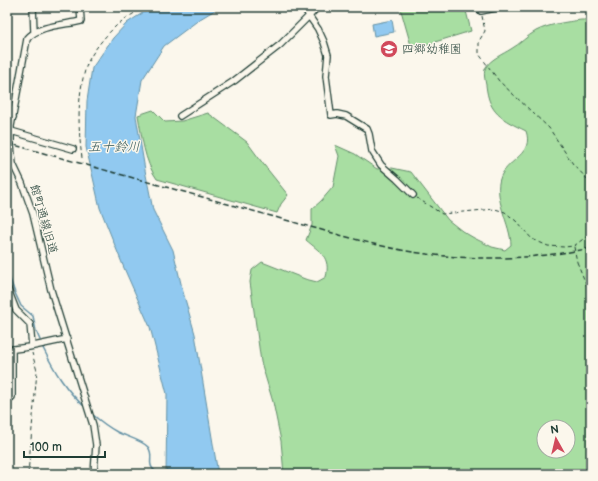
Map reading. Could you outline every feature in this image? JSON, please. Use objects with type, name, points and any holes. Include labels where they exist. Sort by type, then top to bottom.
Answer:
[{"type":"street","points":[[34,7],[34,32],[81,21],[80,7]]},
{"type":"street","points":[[304,7],[308,16],[318,29],[328,55],[326,76],[331,115],[337,114],[346,116],[367,129],[372,151],[380,165],[397,179],[412,195]]},
{"type":"street","points":[[180,116],[234,81],[280,45],[318,7]]},
{"type":"street","points":[[481,9],[500,7]]},
{"type":"street","name":"館町通線旧道","points":[[34,32],[26,41],[11,131],[10,163],[22,182],[33,214],[51,290],[94,432],[96,445],[94,474]]},
{"type":"street","points":[[7,101],[10,113],[13,117]]},
{"type":"street","points":[[11,131],[73,149]]},
{"type":"street","points":[[7,287],[16,310],[30,324],[32,346]]},
{"type":"street","points":[[7,400],[12,397],[9,350],[67,339]]},
{"type":"path","points":[[82,158],[78,132],[79,111],[86,65],[111,30],[145,7]]},
{"type":"path","points":[[481,9],[485,31],[479,41],[479,54],[499,81],[549,128],[573,164],[591,183]]},
{"type":"path","points":[[412,195],[442,214],[494,209],[510,215],[532,239],[542,244],[556,247],[574,247],[591,233]]},
{"type":"path","points":[[574,247],[577,262],[591,296]]},
{"type":"path","points":[[28,474],[37,371],[33,358],[32,346]]},
{"type":"green space","points":[[400,7],[465,7],[471,31],[412,49]]},
{"type":"green space","points":[[591,20],[591,474],[284,474],[281,441],[273,402],[261,362],[250,282],[252,270],[262,262],[305,279],[317,282],[326,277],[326,260],[320,252],[306,240],[312,225],[312,209],[333,187],[339,156],[335,145],[355,154],[377,169],[392,168],[411,172],[448,220],[474,238],[492,247],[505,250],[511,245],[500,202],[499,184],[501,176],[505,170],[524,151],[528,139],[526,131],[504,119],[498,114],[490,103],[484,76],[485,69],[494,59],[536,31],[552,25]]},
{"type":"green space","points":[[153,110],[165,122],[182,121],[208,113],[247,142],[288,195],[281,204],[277,213],[157,179],[146,157],[138,115]]},
{"type":"water","name":"五十鈴川","points":[[152,7],[220,7],[200,19],[164,46],[142,80],[136,116],[153,210],[173,250],[195,334],[218,474],[166,474],[167,394],[150,327],[100,208],[86,147],[87,101],[92,68],[113,38],[127,23]]},
{"type":"water","points":[[392,20],[394,32],[374,36],[372,24]]},
{"type":"waterway","points":[[7,271],[21,306],[33,316],[36,331],[40,340]]},
{"type":"waterway","points":[[43,348],[61,380],[78,401],[85,407]]},
{"type":"waterway","points":[[92,414],[117,432],[146,445],[151,454],[152,467],[159,474]]},
{"type":"railway","points":[[7,143],[353,239],[402,250],[468,258],[509,258],[550,255],[591,248]]},
{"type":"place","name":"四郷幼稚園","points":[[389,49]]}]
